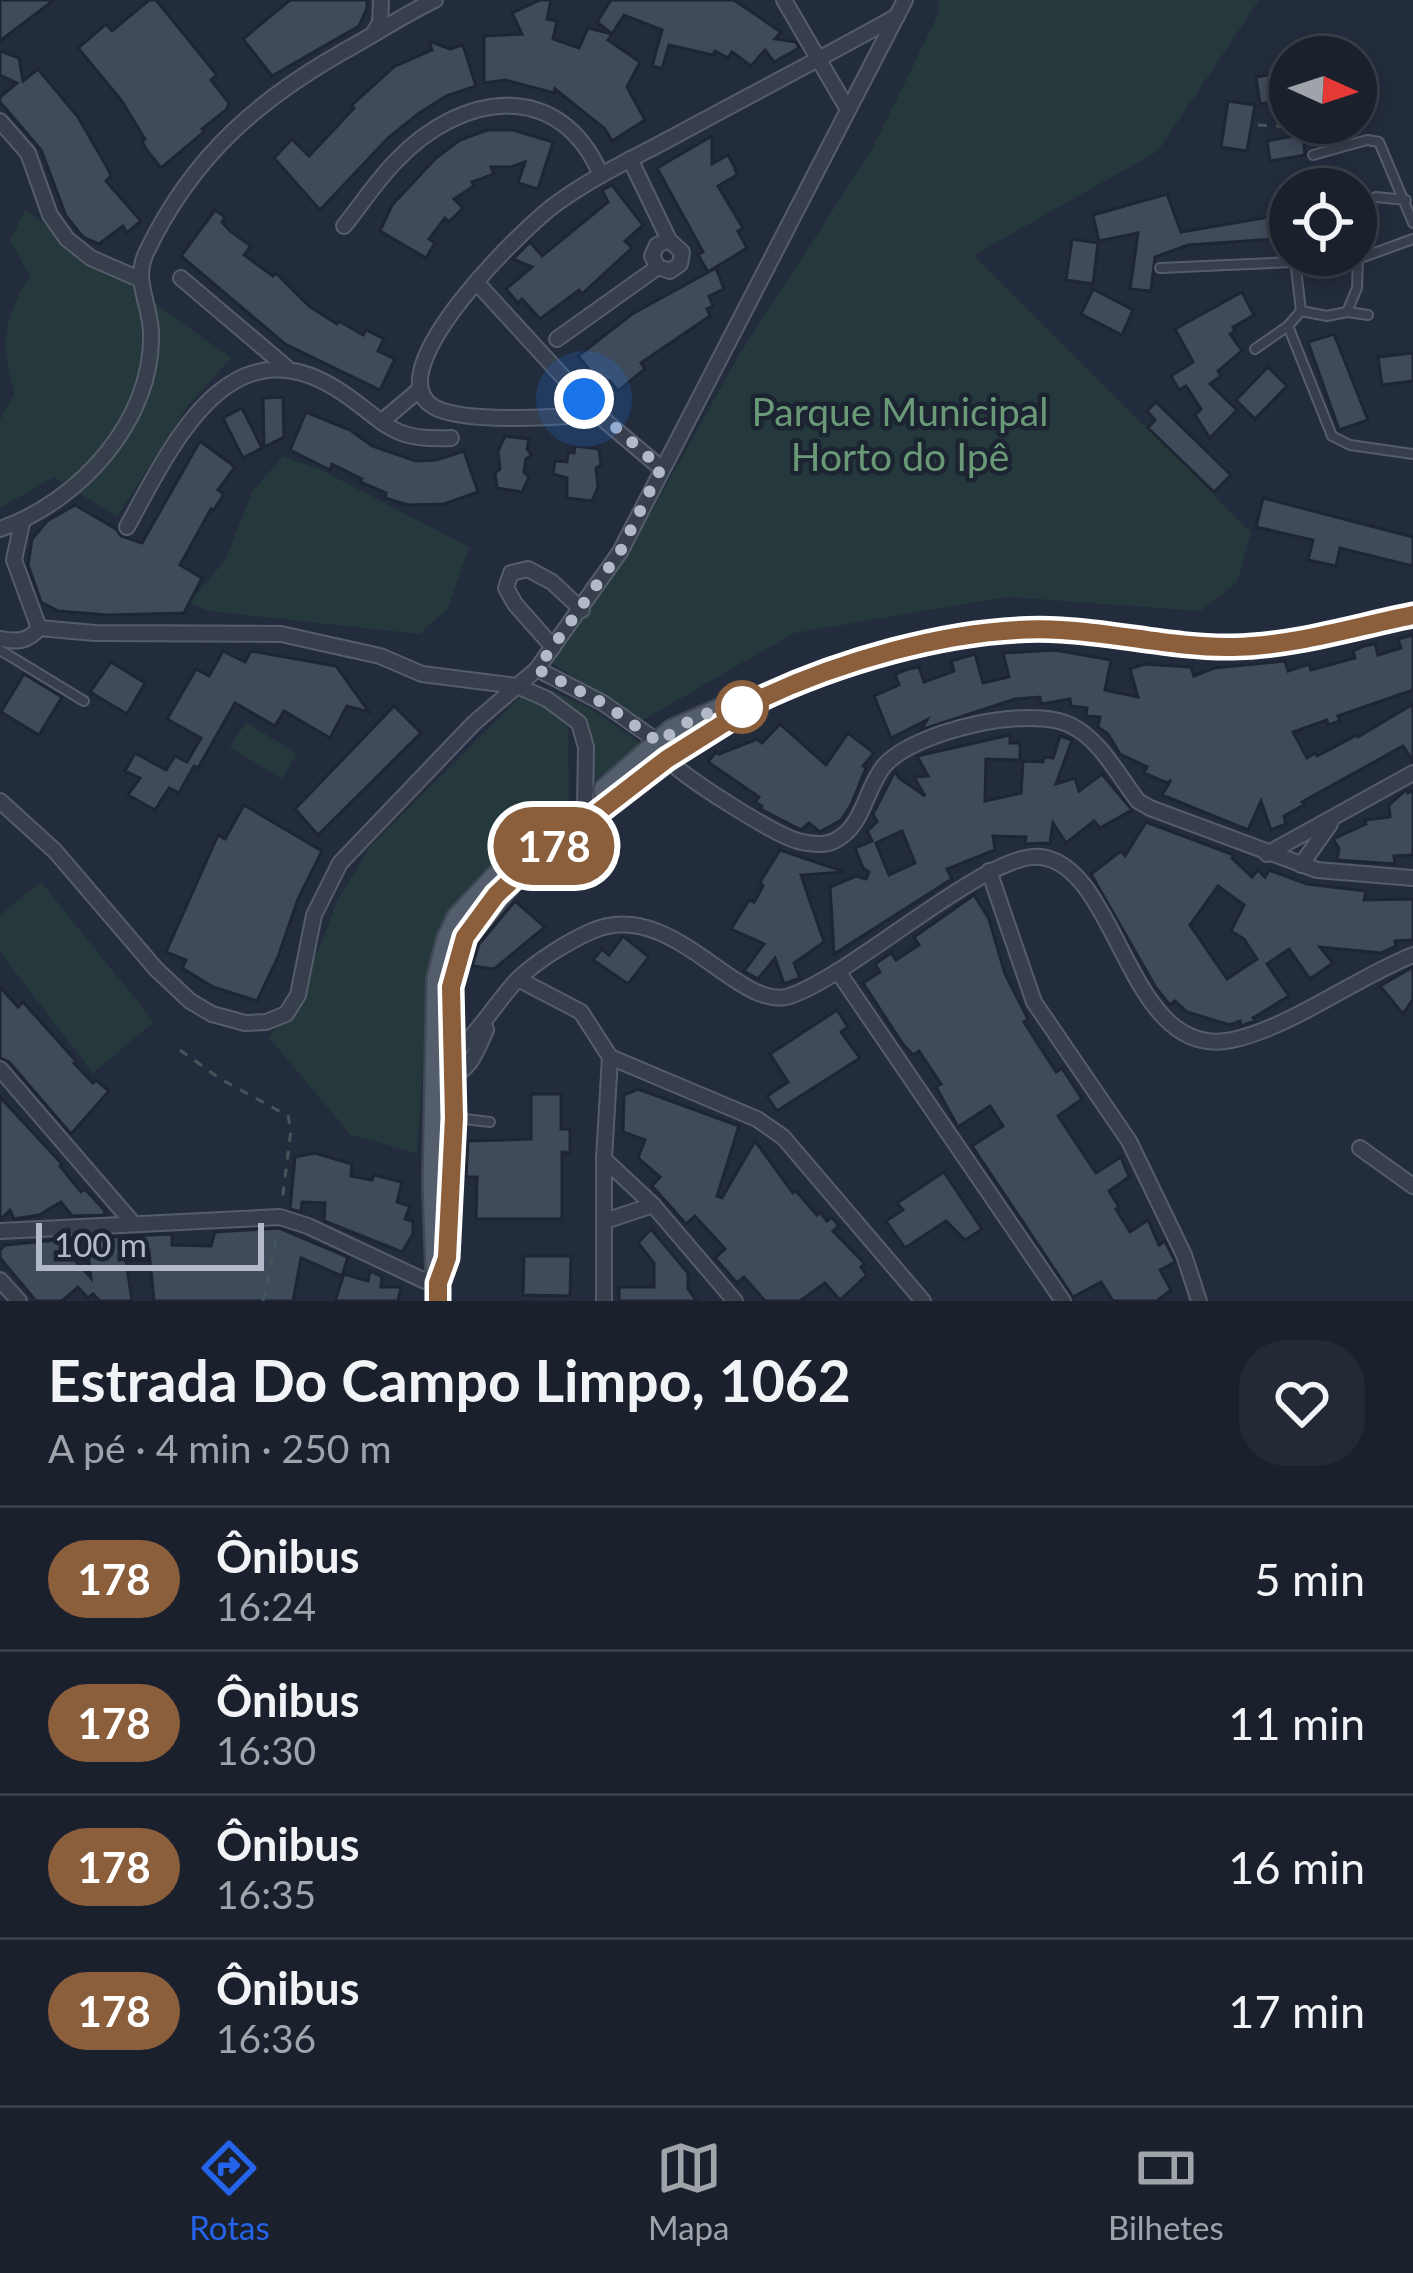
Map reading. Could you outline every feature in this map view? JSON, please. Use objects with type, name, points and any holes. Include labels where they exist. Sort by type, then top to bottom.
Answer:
[{"type":"main road","points":[[438,1292],[434,1261],[451,987],[465,937],[518,874],[644,776],[684,724],[725,708],[736,711],[808,679],[963,637],[1060,630],[1234,647],[1280,643],[1413,615]]},
{"type":"main road","points":[[438,1292],[447,1258],[454,1118],[438,979],[448,939],[458,917],[492,880],[663,751]]},
{"type":"street","points":[[373,34],[380,22],[381,0]]},
{"type":"street","points":[[784,0],[847,108]]},
{"type":"street","points":[[0,801],[55,851],[174,988],[212,1013],[245,1023],[286,1014],[298,995],[314,915],[350,848],[462,735],[537,669],[620,552],[905,0]]},
{"type":"street","points":[[0,529],[22,523],[68,492],[99,462],[133,411],[151,355],[149,312],[139,279],[145,256],[214,148],[298,76],[421,2]]},
{"type":"street","points":[[381,422],[419,390],[425,351],[538,218],[601,175],[897,16]]},
{"type":"street","points":[[344,226],[411,147],[451,121],[487,107],[525,106],[560,120],[589,148],[601,175]]},
{"type":"street","points":[[0,121],[28,153],[50,215],[67,239],[85,254],[139,279]]},
{"type":"street","points":[[630,159],[669,240],[680,246],[680,264],[670,271],[658,267]]},
{"type":"street","points":[[658,267],[653,250],[669,240]]},
{"type":"street","points":[[557,338],[658,267]]},
{"type":"street","points":[[182,278],[286,367],[336,388],[381,422],[415,439],[451,438]]},
{"type":"street","points":[[478,284],[597,414],[661,468]]},
{"type":"street","points":[[127,527],[173,443],[205,403],[226,385],[286,367]]},
{"type":"street","points":[[419,390],[433,407],[465,416],[597,414]]},
{"type":"street","points":[[22,523],[7,549],[39,628]]},
{"type":"street","points":[[553,647],[514,604],[506,588],[511,573],[528,569],[582,610]]},
{"type":"street","points":[[0,639],[19,641],[32,637],[39,628]]},
{"type":"street","points":[[39,628],[94,633],[281,634],[391,659],[422,674],[517,686],[547,699],[579,723],[586,747],[585,807]]},
{"type":"street","points":[[537,669],[603,703],[782,835],[826,844],[852,828],[883,768],[918,740],[1029,716],[1049,717],[1086,734],[1138,801],[1301,865],[1350,875],[1413,878]]},
{"type":"street","points":[[1267,854],[1413,773]]},
{"type":"street","points":[[1301,865],[1333,819]]},
{"type":"street","points":[[446,1066],[518,979],[596,929],[626,925],[674,938],[767,997],[790,996],[838,973],[989,871],[1025,857],[1070,868],[1146,996],[1176,1026],[1195,1037],[1234,1040],[1306,1010],[1413,955]]},
{"type":"street","points":[[989,871],[1034,1002],[1129,1141],[1184,1255],[1199,1301]]},
{"type":"street","points":[[838,973],[1063,1301]]},
{"type":"street","points":[[518,979],[580,1012],[610,1057],[743,1112],[783,1137],[922,1301]]},
{"type":"street","points":[[446,1066],[471,1060],[486,1030],[484,1023]]},
{"type":"street","points":[[604,1301],[610,1057]]},
{"type":"street","points":[[0,1069],[132,1222]]},
{"type":"street","points":[[1360,1148],[1413,1186]]},
{"type":"street","points":[[604,1159],[653,1204],[735,1301]]},
{"type":"street","points":[[605,1221],[653,1204]]},
{"type":"street","points":[[0,1231],[280,1217],[308,1226],[438,1292]]},
{"type":"street","points":[[0,1280],[19,1301]]},
{"type":"lane","points":[[1313,155],[1366,140],[1379,142],[1413,223]]},
{"type":"lane","points":[[1377,197],[1406,200]]},
{"type":"lane","points":[[1377,252],[1413,239]]},
{"type":"lane","points":[[1160,268],[1269,262]]},
{"type":"lane","points":[[1255,349],[1301,311],[1297,276]]},
{"type":"lane","points":[[1347,312],[1357,276]]},
{"type":"lane","points":[[1301,311],[1368,315]]},
{"type":"lane","points":[[1288,326],[1332,436],[1350,445],[1413,454]]},
{"type":"lane","points":[[0,650],[84,701]]},
{"type":"lane","points":[[454,1118],[490,1122]]},
{"type":"path","points":[[1258,125],[1297,127],[1330,150]]},
{"type":"path","points":[[180,1050],[288,1116],[291,1130],[280,1217],[263,1301]]},
{"type":"green space","name":"Parque Municipal Horto do Ipê","points":[[938,0],[1259,0],[1158,151],[974,255],[1251,532],[1237,582],[1201,611],[1008,597],[794,633],[643,720],[551,663],[650,514],[739,355],[871,151],[939,13]]},
{"type":"green space","points":[[25,210],[231,358],[189,404],[117,517],[54,477],[0,508],[0,420],[15,392],[7,360],[7,332],[14,305],[30,276],[10,241]]},
{"type":"green space","points":[[283,456],[319,469],[469,547],[448,608],[420,634],[209,611],[189,603],[226,559],[252,492]]},
{"type":"green space","points":[[547,689],[590,708],[643,745],[591,782],[588,736]]},
{"type":"green space","points":[[523,694],[568,719],[569,813],[451,915],[431,954],[417,1153],[351,1135],[269,1038],[319,949],[337,901],[369,848]]},
{"type":"green space","points":[[246,722],[297,754],[282,779],[230,747]]},
{"type":"green space","points":[[41,882],[154,1022],[93,1073],[0,952],[0,915]]},
{"type":"building","points":[[0,0],[54,0],[0,41]]},
{"type":"building","points":[[149,0],[156,0],[217,75],[211,80],[229,103],[204,132],[161,168],[121,100],[78,48],[106,24],[112,31]]},
{"type":"building","points":[[290,0],[367,0],[367,8],[359,26],[272,76],[243,39]]},
{"type":"building","points":[[551,0],[547,19],[557,21],[553,39],[579,48],[588,28],[612,34],[608,40],[640,62],[627,87],[645,120],[612,141],[605,129],[555,89],[554,93],[505,80],[484,83],[484,36],[522,34],[512,13]]},
{"type":"building","points":[[611,0],[734,0],[781,32],[775,39],[796,42],[799,48],[774,62],[765,50],[751,66],[732,52],[728,58],[715,51],[713,55],[669,45],[662,69],[652,66],[662,30],[624,15],[612,34],[597,22]]},
{"type":"building","points":[[429,41],[450,49],[463,45],[476,86],[446,96],[418,114],[388,138],[320,210],[274,158],[292,139],[309,156],[352,105],[395,66],[432,50]]},
{"type":"building","points":[[0,51],[19,58],[23,81],[38,69],[78,117],[108,169],[111,176],[106,181],[141,221],[127,233],[123,226],[99,244],[83,237],[66,216],[41,150],[0,102],[17,83],[0,75]]},
{"type":"building","points":[[1269,75],[1269,102],[1260,104],[1256,77]]},
{"type":"building","points":[[1228,101],[1255,105],[1247,151],[1221,147]]},
{"type":"building","points":[[487,130],[513,130],[553,142],[538,189],[518,183],[525,162],[491,167],[494,174],[472,182],[474,186],[454,199],[463,208],[449,222],[445,218],[429,239],[435,243],[426,258],[380,231],[392,205],[436,158],[460,140]]},
{"type":"building","points":[[712,136],[712,164],[728,155],[737,175],[718,186],[743,228],[738,231],[747,248],[708,272],[698,255],[703,252],[657,168]]},
{"type":"building","points":[[1267,141],[1304,144],[1305,155],[1270,161]]},
{"type":"building","points":[[612,185],[643,225],[625,241],[632,248],[582,294],[579,290],[540,319],[506,289],[532,267],[513,259],[530,242],[542,256],[608,202],[602,190]]},
{"type":"building","points":[[1167,194],[1181,232],[1269,217],[1269,240],[1188,245],[1155,257],[1151,291],[1130,289],[1138,233],[1099,241],[1093,215]]},
{"type":"building","points":[[215,210],[225,217],[222,222],[230,231],[251,246],[244,255],[273,276],[276,273],[309,306],[337,324],[384,339],[378,351],[395,359],[380,390],[285,344],[181,256]]},
{"type":"building","points":[[1072,239],[1098,243],[1093,284],[1066,280]]},
{"type":"building","points":[[716,268],[724,289],[709,296],[710,316],[641,363],[645,369],[618,391],[610,381],[603,386],[578,356],[632,314]]},
{"type":"building","points":[[1093,289],[1133,310],[1122,335],[1081,314]]},
{"type":"building","points":[[1242,292],[1254,315],[1233,327],[1230,334],[1242,351],[1210,384],[1237,410],[1210,438],[1195,415],[1201,409],[1186,386],[1179,390],[1171,376],[1193,362],[1175,329]]},
{"type":"building","points":[[1334,334],[1368,420],[1339,430],[1308,342]]},
{"type":"building","points":[[1413,353],[1413,381],[1382,385],[1378,357]]},
{"type":"building","points":[[1268,367],[1287,386],[1255,419],[1236,400]]},
{"type":"building","points":[[283,397],[284,437],[264,447],[263,398]]},
{"type":"building","points":[[1156,402],[1231,475],[1214,492],[1148,428],[1155,420],[1147,411]]},
{"type":"building","points":[[242,408],[262,448],[243,458],[223,418]]},
{"type":"building","points":[[306,412],[350,430],[372,446],[416,461],[464,451],[478,492],[444,504],[408,505],[385,498],[386,493],[360,482],[362,479],[332,464],[330,470],[290,450]]},
{"type":"building","points":[[505,436],[529,439],[527,449],[532,455],[526,459],[524,472],[529,477],[522,492],[497,488],[498,451]]},
{"type":"building","points":[[200,441],[235,467],[218,490],[224,494],[180,565],[202,578],[184,613],[108,615],[58,611],[41,602],[28,565],[32,539],[47,521],[75,505],[121,536],[142,543]]},
{"type":"building","points":[[575,446],[599,449],[601,465],[596,468],[598,487],[592,501],[567,498],[567,478],[553,474],[555,461],[567,462]]},
{"type":"building","points":[[1263,498],[1413,537],[1413,566],[1340,548],[1336,566],[1308,560],[1313,540],[1256,527]]},
{"type":"building","points":[[1413,635],[1413,690],[1338,716],[1340,721],[1328,725],[1327,720],[1293,732],[1307,758],[1317,756],[1413,704],[1413,761],[1403,746],[1302,802],[1284,816],[1286,824],[1271,830],[1261,801],[1248,830],[1162,795],[1171,780],[1167,783],[1144,773],[1147,767],[1120,754],[1098,727],[1100,717],[1086,716],[1087,708],[1071,706],[1070,699],[1041,704],[1040,697],[1015,699],[921,730],[927,720],[891,738],[874,696],[899,685],[895,674],[908,669],[919,667],[924,682],[954,671],[951,661],[975,654],[983,683],[1009,677],[1003,653],[1055,650],[1111,660],[1105,690],[1138,697],[1130,669],[1144,664],[1191,667],[1194,676],[1214,668],[1285,661],[1288,671],[1309,664],[1311,670],[1355,658],[1353,651],[1364,646],[1375,644],[1378,655],[1401,648],[1398,639]]},
{"type":"building","points":[[223,651],[245,662],[251,651],[336,666],[369,712],[347,706],[330,738],[284,711],[275,726],[235,703],[198,768],[194,766],[179,793],[169,788],[155,810],[128,795],[140,778],[125,771],[135,753],[166,770],[175,756],[187,762],[201,738],[167,719],[196,669],[209,676]]},
{"type":"building","points":[[111,662],[145,683],[127,714],[90,692]]},
{"type":"building","points":[[24,674],[62,697],[39,735],[1,712]]},
{"type":"building","points":[[394,706],[421,733],[318,835],[295,809]]},
{"type":"building","points":[[780,724],[826,765],[848,733],[874,753],[863,766],[851,805],[841,820],[820,832],[809,823],[801,830],[760,809],[755,802],[759,797],[708,762],[716,752],[757,739],[762,743]]},
{"type":"building","points":[[1010,735],[1010,743],[1020,743],[1020,760],[986,759],[985,801],[1021,793],[1023,761],[1053,758],[1060,736],[1072,740],[1056,784],[1075,778],[1079,791],[1102,774],[1132,810],[1100,828],[1094,821],[1066,843],[1053,823],[1050,843],[1025,844],[1026,837],[993,836],[995,850],[947,869],[952,879],[834,954],[830,887],[856,876],[866,879],[869,872],[855,848],[872,841],[867,831],[877,822],[873,814],[895,771],[925,796],[914,777],[928,776],[917,756]],"holes":[[[902,831],[915,863],[889,875],[876,843]]]},
{"type":"building","points":[[1406,790],[1413,790],[1413,855],[1394,856],[1395,864],[1337,860],[1339,848],[1333,839],[1366,824],[1365,820],[1390,817],[1389,805]]},
{"type":"building","points":[[244,805],[322,851],[257,1001],[213,987],[182,968],[186,960],[166,952],[218,835],[225,839]]},
{"type":"building","points":[[1146,822],[1234,855],[1252,877],[1258,870],[1265,877],[1269,870],[1307,884],[1366,891],[1364,900],[1413,899],[1413,940],[1395,941],[1396,946],[1381,953],[1320,947],[1333,963],[1310,979],[1289,949],[1267,964],[1289,996],[1253,1018],[1255,1021],[1230,1025],[1187,1012],[1175,1001],[1170,1005],[1156,988],[1091,874],[1121,851],[1125,856]],"holes":[[[1218,886],[1244,905],[1231,931],[1244,939],[1257,959],[1227,979],[1190,925]]]},
{"type":"building","points":[[780,850],[845,872],[801,875],[824,942],[794,963],[800,978],[784,984],[775,958],[758,979],[744,971],[764,944],[731,929],[749,900],[754,902]]},
{"type":"building","points":[[974,895],[989,919],[1005,974],[1028,1019],[1024,1022],[1056,1072],[1062,1068],[1082,1099],[1058,1116],[1096,1173],[1121,1157],[1129,1177],[1109,1191],[1116,1209],[1130,1232],[1148,1220],[1159,1245],[1165,1241],[1174,1259],[1160,1270],[1171,1290],[1157,1301],[1113,1301],[1101,1282],[1073,1297],[972,1146],[1003,1126],[990,1106],[958,1127],[936,1087],[941,1084],[919,1051],[913,1055],[902,1043],[863,983],[880,972],[875,964],[891,953],[896,960],[919,945],[914,937]]},
{"type":"building","points":[[515,901],[545,927],[494,969],[472,966],[479,944]]},
{"type":"building","points":[[623,936],[649,957],[628,984],[593,960],[602,949],[609,955]]},
{"type":"building","points":[[1413,967],[1413,999],[1403,1014],[1380,986]]},
{"type":"building","points":[[0,987],[18,1007],[23,1002],[93,1083],[96,1080],[109,1091],[71,1134],[9,1062],[0,1058]]},
{"type":"building","points":[[837,1010],[848,1027],[841,1032],[860,1058],[777,1111],[767,1096],[788,1082],[770,1054]]},
{"type":"building","points":[[638,1089],[739,1126],[717,1196],[722,1198],[755,1141],[793,1193],[817,1215],[820,1212],[827,1221],[832,1217],[839,1226],[833,1231],[865,1264],[861,1267],[867,1275],[840,1300],[825,1283],[800,1301],[765,1301],[744,1277],[737,1283],[715,1258],[725,1249],[695,1216],[686,1224],[652,1186],[660,1177],[638,1158],[645,1140],[623,1132],[624,1095]]},
{"type":"building","points":[[531,1094],[561,1094],[561,1129],[570,1129],[570,1153],[562,1152],[562,1219],[476,1219],[477,1177],[466,1177],[468,1141],[531,1139]]},
{"type":"building","points":[[0,1097],[104,1215],[72,1216],[61,1202],[39,1215],[14,1219],[10,1210],[0,1220]]},
{"type":"building","points":[[315,1153],[352,1164],[351,1176],[372,1180],[374,1175],[402,1182],[397,1202],[410,1206],[405,1219],[413,1221],[413,1234],[402,1252],[324,1221],[325,1203],[302,1202],[301,1212],[290,1209],[295,1157]]},
{"type":"building","points":[[944,1172],[982,1229],[965,1240],[946,1221],[905,1248],[886,1221],[903,1210],[897,1203]]},
{"type":"building","points":[[279,1228],[348,1257],[342,1276],[301,1258],[293,1301],[154,1301],[149,1251],[125,1254],[132,1301],[100,1301],[93,1294],[88,1298],[78,1287],[62,1301],[36,1301],[0,1258],[5,1245],[57,1240],[91,1278],[86,1238],[172,1234],[172,1245],[211,1246],[215,1232]]},
{"type":"building","points":[[651,1229],[688,1273],[688,1289],[697,1301],[619,1301],[619,1287],[654,1287],[654,1263],[638,1243]]},
{"type":"building","points":[[524,1256],[571,1256],[570,1296],[523,1295]]},
{"type":"building","points":[[370,1271],[382,1277],[381,1287],[401,1287],[398,1301],[335,1301],[344,1274],[368,1281]]},
{"type":"bus line","name":"178","points":[[438,1301],[438,1283],[447,1258],[454,1118],[451,987],[465,937],[518,874],[667,759],[736,711],[808,679],[963,637],[1060,630],[1234,647],[1280,643],[1413,615]]},
{"type":"route","points":[[584,399],[661,468],[620,552],[537,669],[603,703],[660,743],[684,724],[725,708],[736,711],[742,707]]}]
